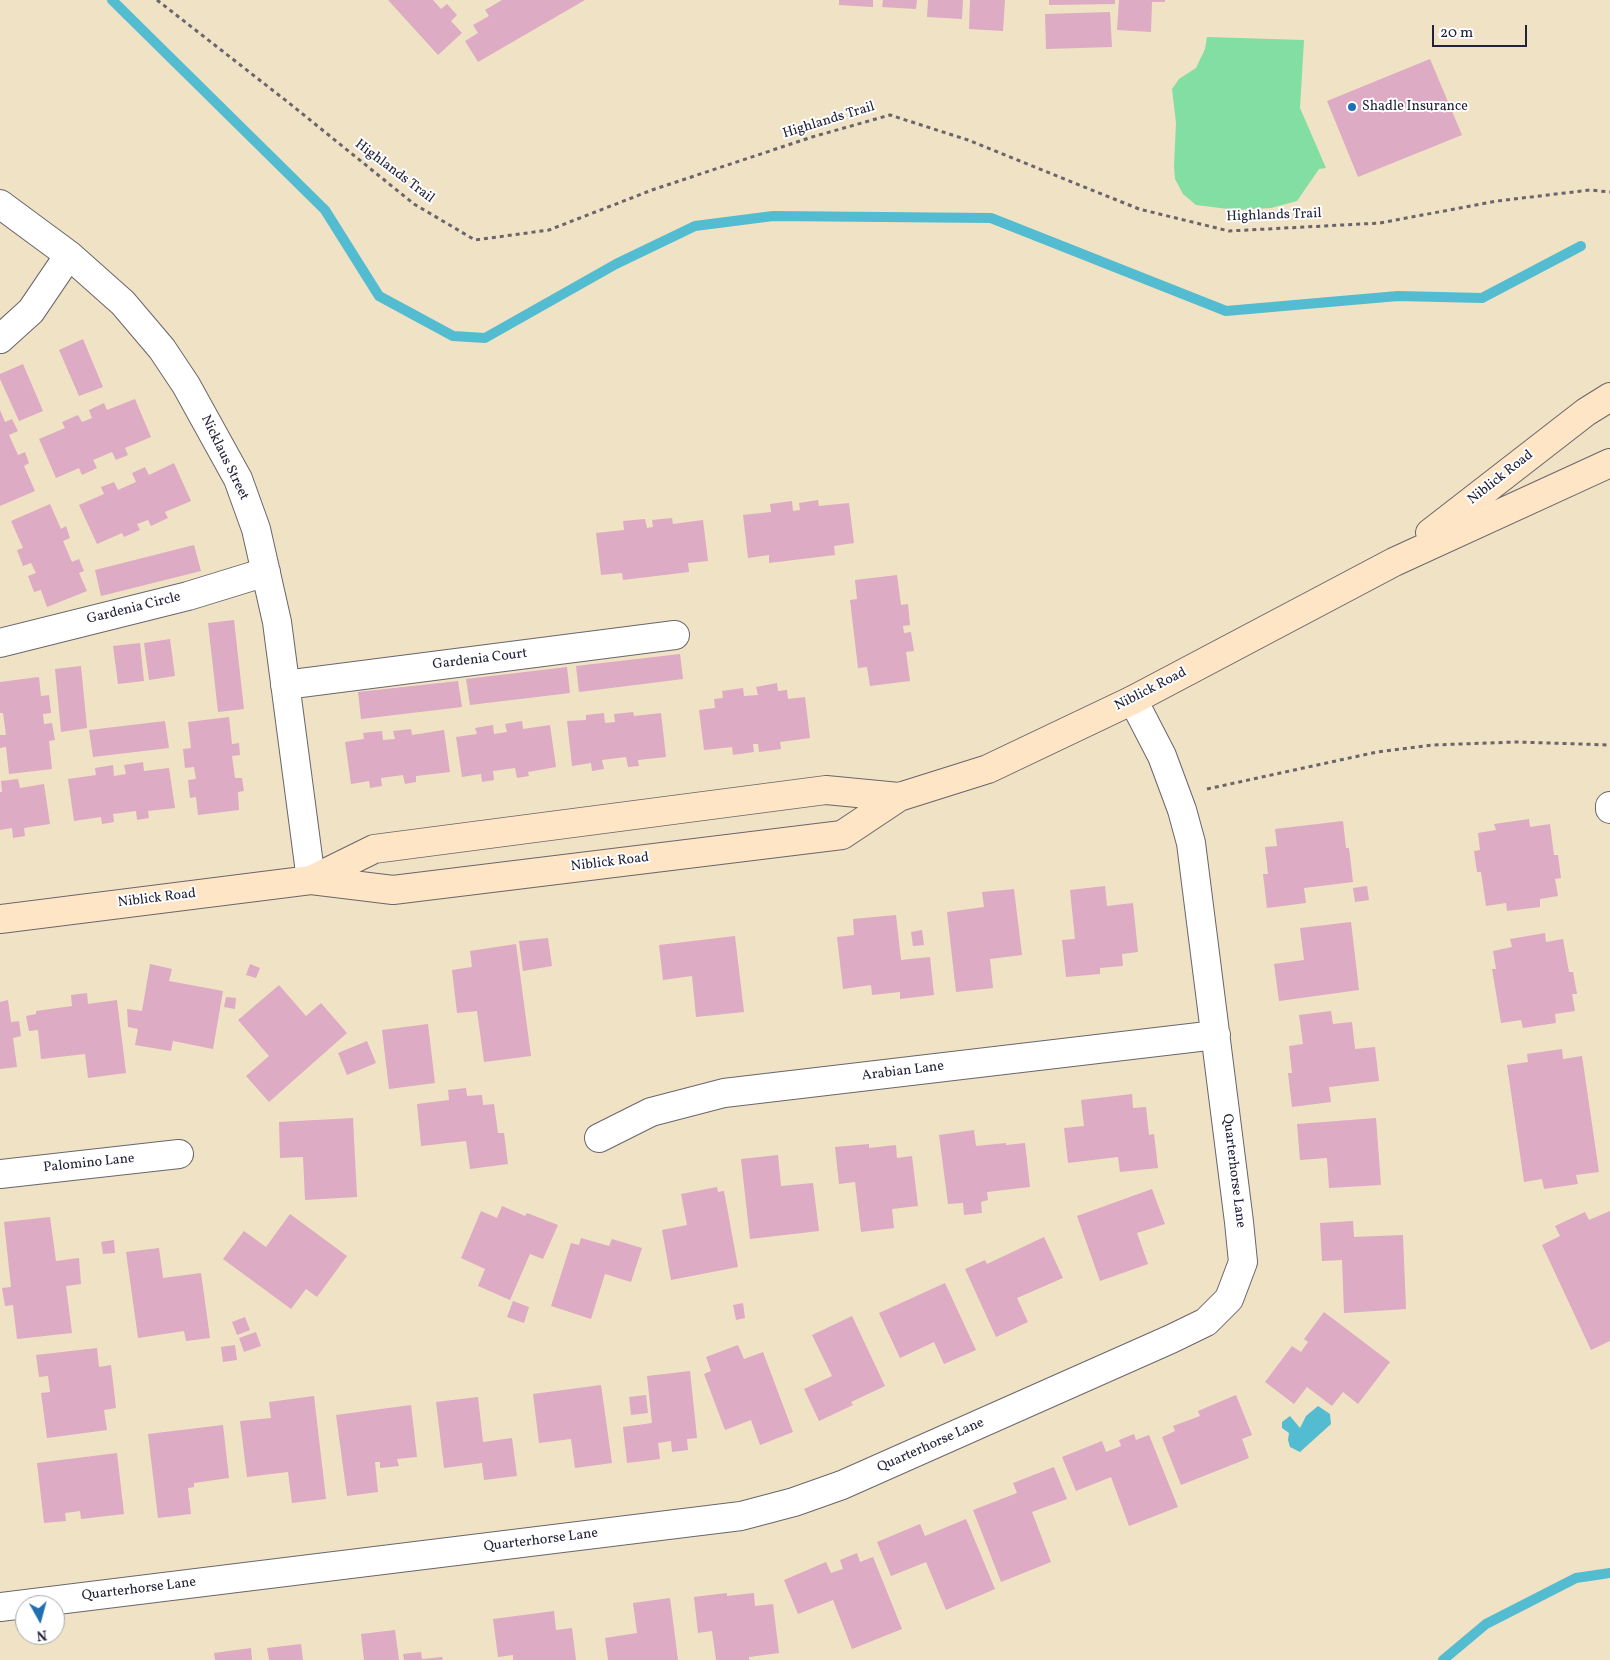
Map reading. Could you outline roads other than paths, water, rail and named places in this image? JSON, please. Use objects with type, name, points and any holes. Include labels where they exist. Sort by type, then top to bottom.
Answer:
[{"type":"main road","name":"Niblick Road","points":[[1394,562],[1586,412],[1610,397]]},
{"type":"main road","name":"Niblick Road","points":[[1,918],[312,880],[393,890],[842,835],[899,798],[988,769],[1133,700],[1394,562],[1610,463]]},
{"type":"main road","name":"Niblick Road","points":[[312,880],[374,849],[826,790],[899,798]]},
{"type":"street","name":"Nicklaus Street","points":[[0,204],[69,255],[123,303],[162,349],[186,385],[238,480],[256,528],[277,622],[312,880]]},
{"type":"street","points":[[0,339],[31,311],[69,255]]},
{"type":"street","name":"Gardenia Circle","points":[[0,643],[188,596],[266,572]]},
{"type":"street","name":"Gardenia Court","points":[[285,685],[675,635]]},
{"type":"street","name":"Quarterhorse Lane","points":[[0,1607],[741,1516],[794,1502],[842,1486],[1206,1322],[1229,1299],[1243,1262],[1240,1222],[1191,842],[1162,756],[1133,700]]},
{"type":"street","name":"Arabian Lane","points":[[599,1138],[651,1112],[724,1093],[1216,1035]]},
{"type":"street","name":"Palomino Lane","points":[[0,1174],[179,1154]]},
{"type":"water","points":[[1318,1406],[1330,1414],[1331,1424],[1300,1452],[1290,1447],[1289,1433],[1282,1428],[1282,1422],[1290,1416],[1300,1428],[1306,1416]]},
{"type":"waterway","points":[[112,0],[325,210],[379,296],[453,336],[485,338],[616,264],[695,226],[773,216],[991,218],[1226,311],[1398,296],[1482,298],[1581,246]]},
{"type":"waterway","points":[[1443,1660],[1486,1624],[1576,1578],[1610,1573]]},
{"type":"place","name":"Shadle Insurance","points":[[1352,107]]}]
